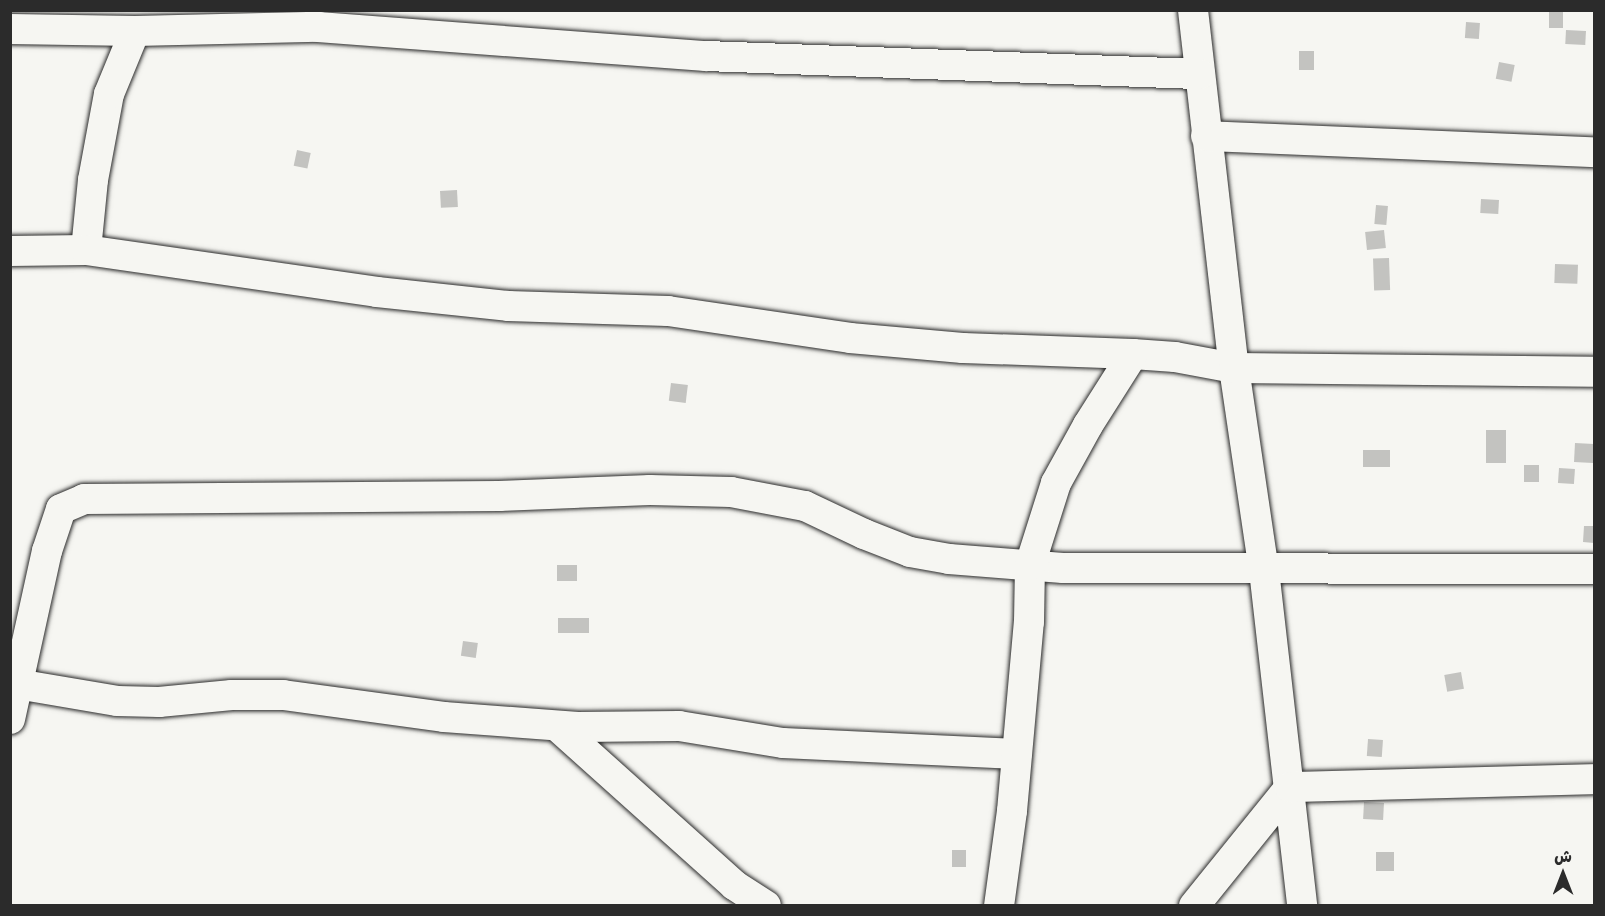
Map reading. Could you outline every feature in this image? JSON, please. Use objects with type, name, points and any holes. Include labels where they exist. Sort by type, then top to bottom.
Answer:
[{"type":"street","points":[[1193,10],[1234,368],[1264,570],[1302,906]]},
{"type":"street","points":[[10,29],[135,31],[318,27],[706,56],[1200,74]]},
{"type":"street","points":[[86,250],[93,180],[110,94],[135,31]]},
{"type":"street","points":[[1206,136],[1594,152]]},
{"type":"street","points":[[10,251],[86,250],[376,292],[508,306],[668,311],[850,338],[963,348],[1175,357],[1234,368],[1594,372]]},
{"type":"street","points":[[999,906],[1017,754],[1029,622],[1030,565],[1056,483],[1088,425],[1133,354]]},
{"type":"street","points":[[10,718],[47,551],[61,509],[84,499],[499,496],[650,489],[731,492],[805,506],[864,534],[910,552],[949,559],[1030,565],[1264,570],[1594,569]]},
{"type":"street","points":[[17,684],[117,701],[159,702],[232,695],[283,695],[444,717],[557,726],[680,726],[783,743],[1017,754]]},
{"type":"street","points":[[557,726],[734,885],[766,906]]},
{"type":"street","points":[[1194,906],[1290,787],[1594,779]]},
{"type":"building","points":[[1549,10],[1563,10],[1563,28],[1549,28]]},
{"type":"building","points":[[1466,22],[1480,23],[1479,39],[1465,38]]},
{"type":"building","points":[[1566,30],[1586,31],[1585,45],[1565,44]]},
{"type":"building","points":[[1299,51],[1314,51],[1314,70],[1299,70]]},
{"type":"building","points":[[1499,62],[1515,65],[1511,82],[1496,79]]},
{"type":"building","points":[[297,150],[311,153],[307,169],[294,166]]},
{"type":"building","points":[[457,190],[458,207],[441,208],[440,191]]},
{"type":"building","points":[[1481,199],[1499,200],[1498,214],[1480,213]]},
{"type":"building","points":[[1376,205],[1388,206],[1386,225],[1374,224]]},
{"type":"building","points":[[1384,230],[1386,248],[1367,250],[1365,232]]},
{"type":"building","points":[[1389,258],[1390,290],[1374,291],[1373,259]]},
{"type":"building","points":[[1555,264],[1578,265],[1577,284],[1554,283]]},
{"type":"building","points":[[671,383],[688,385],[686,403],[669,401]]},
{"type":"building","points":[[1486,430],[1506,430],[1506,463],[1486,463]]},
{"type":"building","points":[[1575,443],[1594,444],[1593,463],[1574,462]]},
{"type":"building","points":[[1363,450],[1390,450],[1390,467],[1363,467]]},
{"type":"building","points":[[1524,465],[1539,465],[1539,482],[1524,482]]},
{"type":"building","points":[[1559,468],[1575,469],[1574,484],[1558,483]]},
{"type":"building","points":[[1584,526],[1594,526],[1594,543],[1583,542]]},
{"type":"building","points":[[557,565],[577,565],[577,581],[557,581]]},
{"type":"building","points":[[558,618],[589,618],[589,633],[558,633]]},
{"type":"building","points":[[463,641],[478,643],[476,658],[461,656]]},
{"type":"building","points":[[1461,672],[1464,689],[1447,692],[1444,675]]},
{"type":"building","points":[[1368,739],[1383,740],[1382,757],[1367,756]]},
{"type":"building","points":[[1364,802],[1384,803],[1383,820],[1363,819]]},
{"type":"building","points":[[952,850],[966,850],[966,867],[952,867]]},
{"type":"building","points":[[1376,852],[1394,852],[1394,871],[1376,871]]}]
